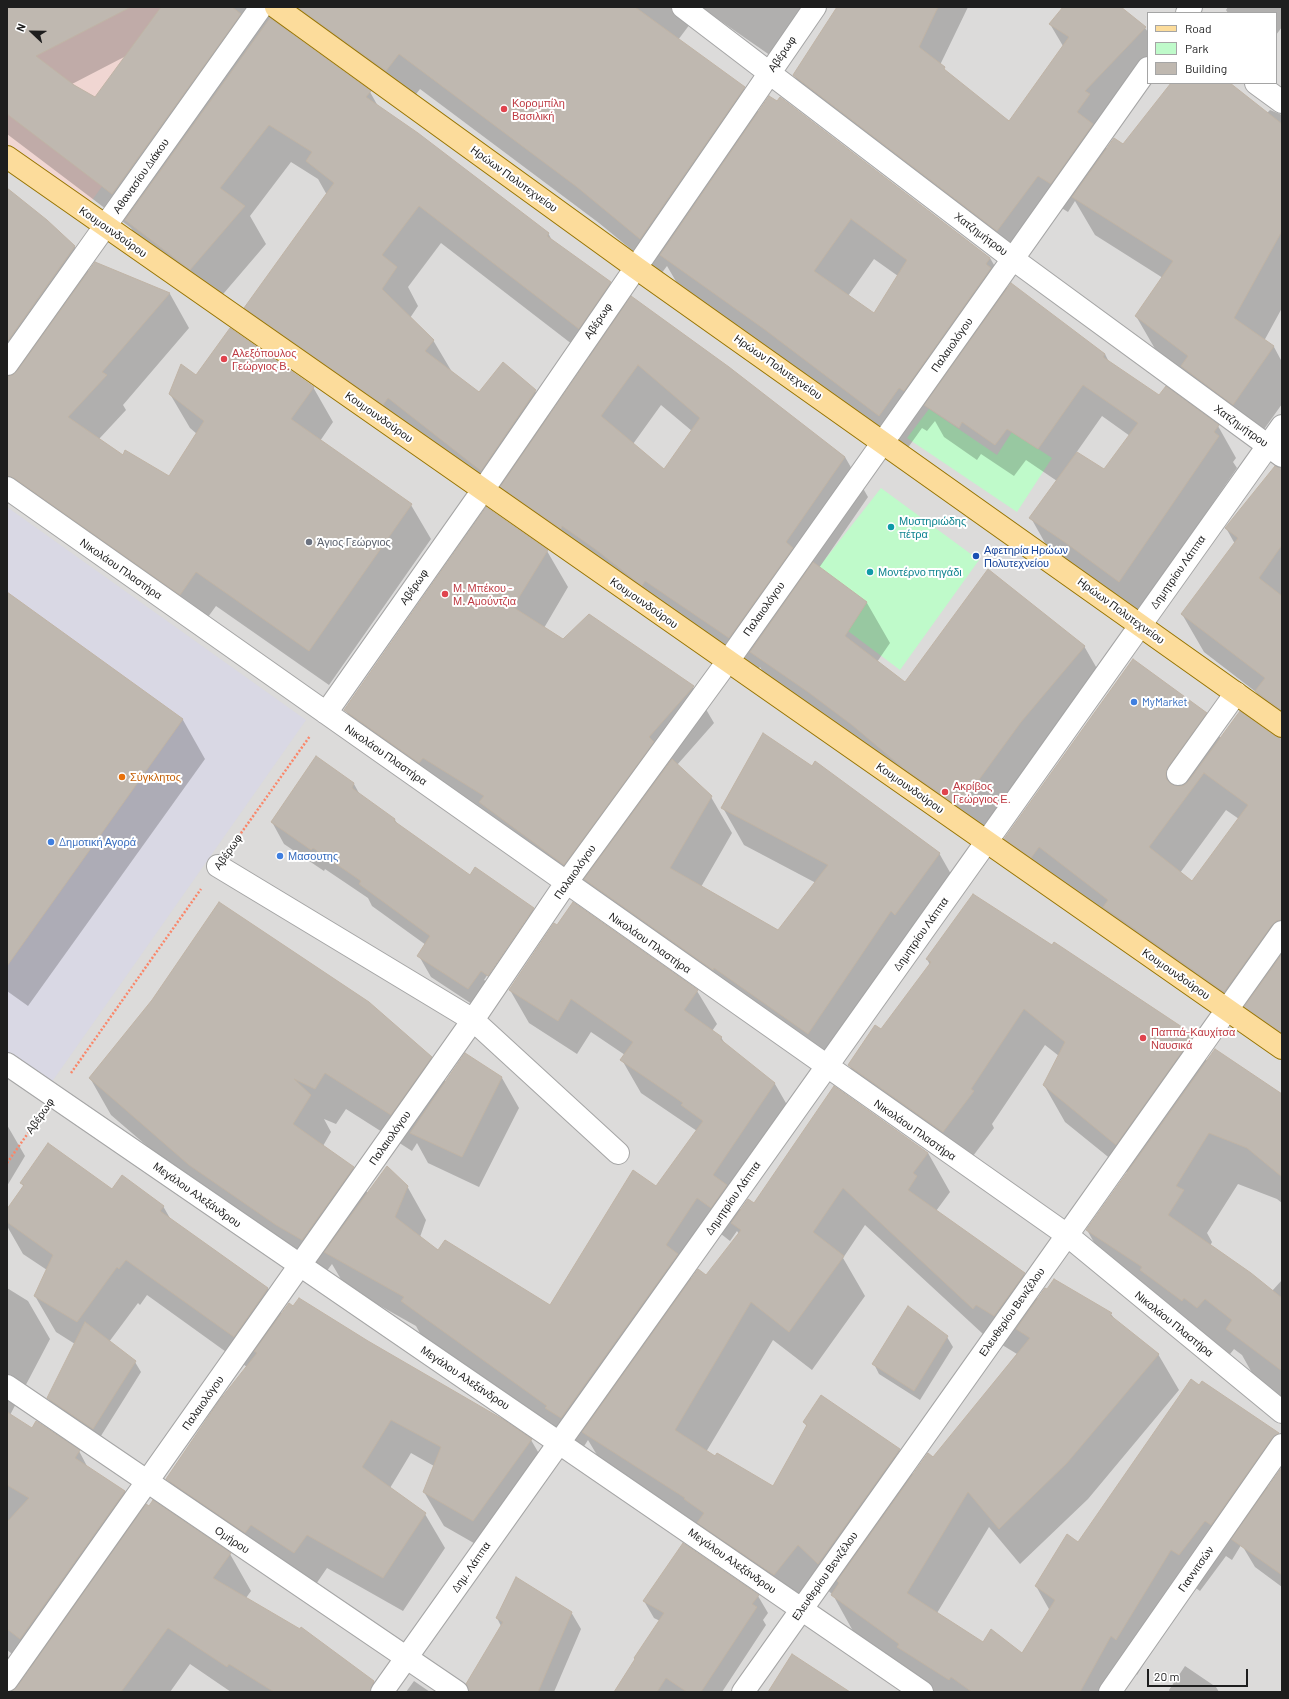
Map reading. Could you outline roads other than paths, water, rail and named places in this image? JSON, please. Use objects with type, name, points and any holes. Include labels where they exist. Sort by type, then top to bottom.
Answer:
[{"type":"main road","name":"Ηρώων Πολυτεχνείου","points":[[276,7],[635,267],[884,442],[1282,726]]},
{"type":"main road","name":"Κουμουνδούρου","points":[[7,157],[1282,1048]]},
{"type":"street","name":"Αθανασίου Διάκου","points":[[7,364],[261,7]]},
{"type":"street","name":"Χατζημήτρου","points":[[683,7],[1013,259],[1275,451]]},
{"type":"street","name":"Αβέρωφ","points":[[326,713],[483,490],[815,7]]},
{"type":"street","name":"Παλαιολόγου","points":[[7,1680],[473,1020],[566,883],[728,661],[1147,69]]},
{"type":"street","points":[[1257,84],[1282,102]]},
{"type":"street","name":"Δημητρίου Λάππα","points":[[560,1442],[1141,625],[1275,451],[1282,426]]},
{"type":"street","name":"Νικολάου Πλαστήρα","points":[[7,488],[826,1068],[1067,1235],[1282,1412]]},
{"type":"street","points":[[1178,774],[1236,693]]},
{"type":"street","points":[[218,866],[473,1020],[618,1153]]},
{"type":"street","name":"Ελευθερίου Βενιζέλου","points":[[743,1692],[1282,932]]},
{"type":"street","name":"Μεγάλου Αλεξάνδρου","points":[[7,1064],[300,1266],[560,1442],[922,1692]]},
{"type":"street","name":"Ομήρου","points":[[7,1386],[147,1483],[457,1692]]},
{"type":"street","name":"Δημ. Λάππα","points":[[382,1692],[560,1442]]},
{"type":"street","name":"Γιαννιτσών","points":[[1110,1692],[1282,1445]]},
{"type":"place","name":"Κορομπίλη Βασιλική","points":[[504,109]]},
{"type":"place","name":"Αλεξόπουλος Γεώργιος Β.","points":[[224,359]]},
{"type":"place","name":"Μυστηριώδης πέτρα","points":[[891,527]]},
{"type":"place","name":"Άγιος Γεώργιος","points":[[309,542]]},
{"type":"place","name":"Αφετηρία Ηρώων Πολυτεχνείου","points":[[976,556]]},
{"type":"place","name":"Μοντέρνο πηγάδι","points":[[870,572]]},
{"type":"place","name":"Μ. Μπέκου - Μ. Αμούντζια","points":[[445,594]]},
{"type":"place","name":"MyMarket","points":[[1134,702]]},
{"type":"place","name":"Σύγκλητος","points":[[122,777]]},
{"type":"place","name":"Ακρίβος Γεώργιος Ε.","points":[[945,792]]},
{"type":"place","name":"Δημοτική Αγορά","points":[[51,842]]},
{"type":"place","name":"Μασουτης","points":[[280,856]]},
{"type":"place","name":"Παππά-Καυχίτσα Ναυσικά","points":[[1143,1038]]}]
